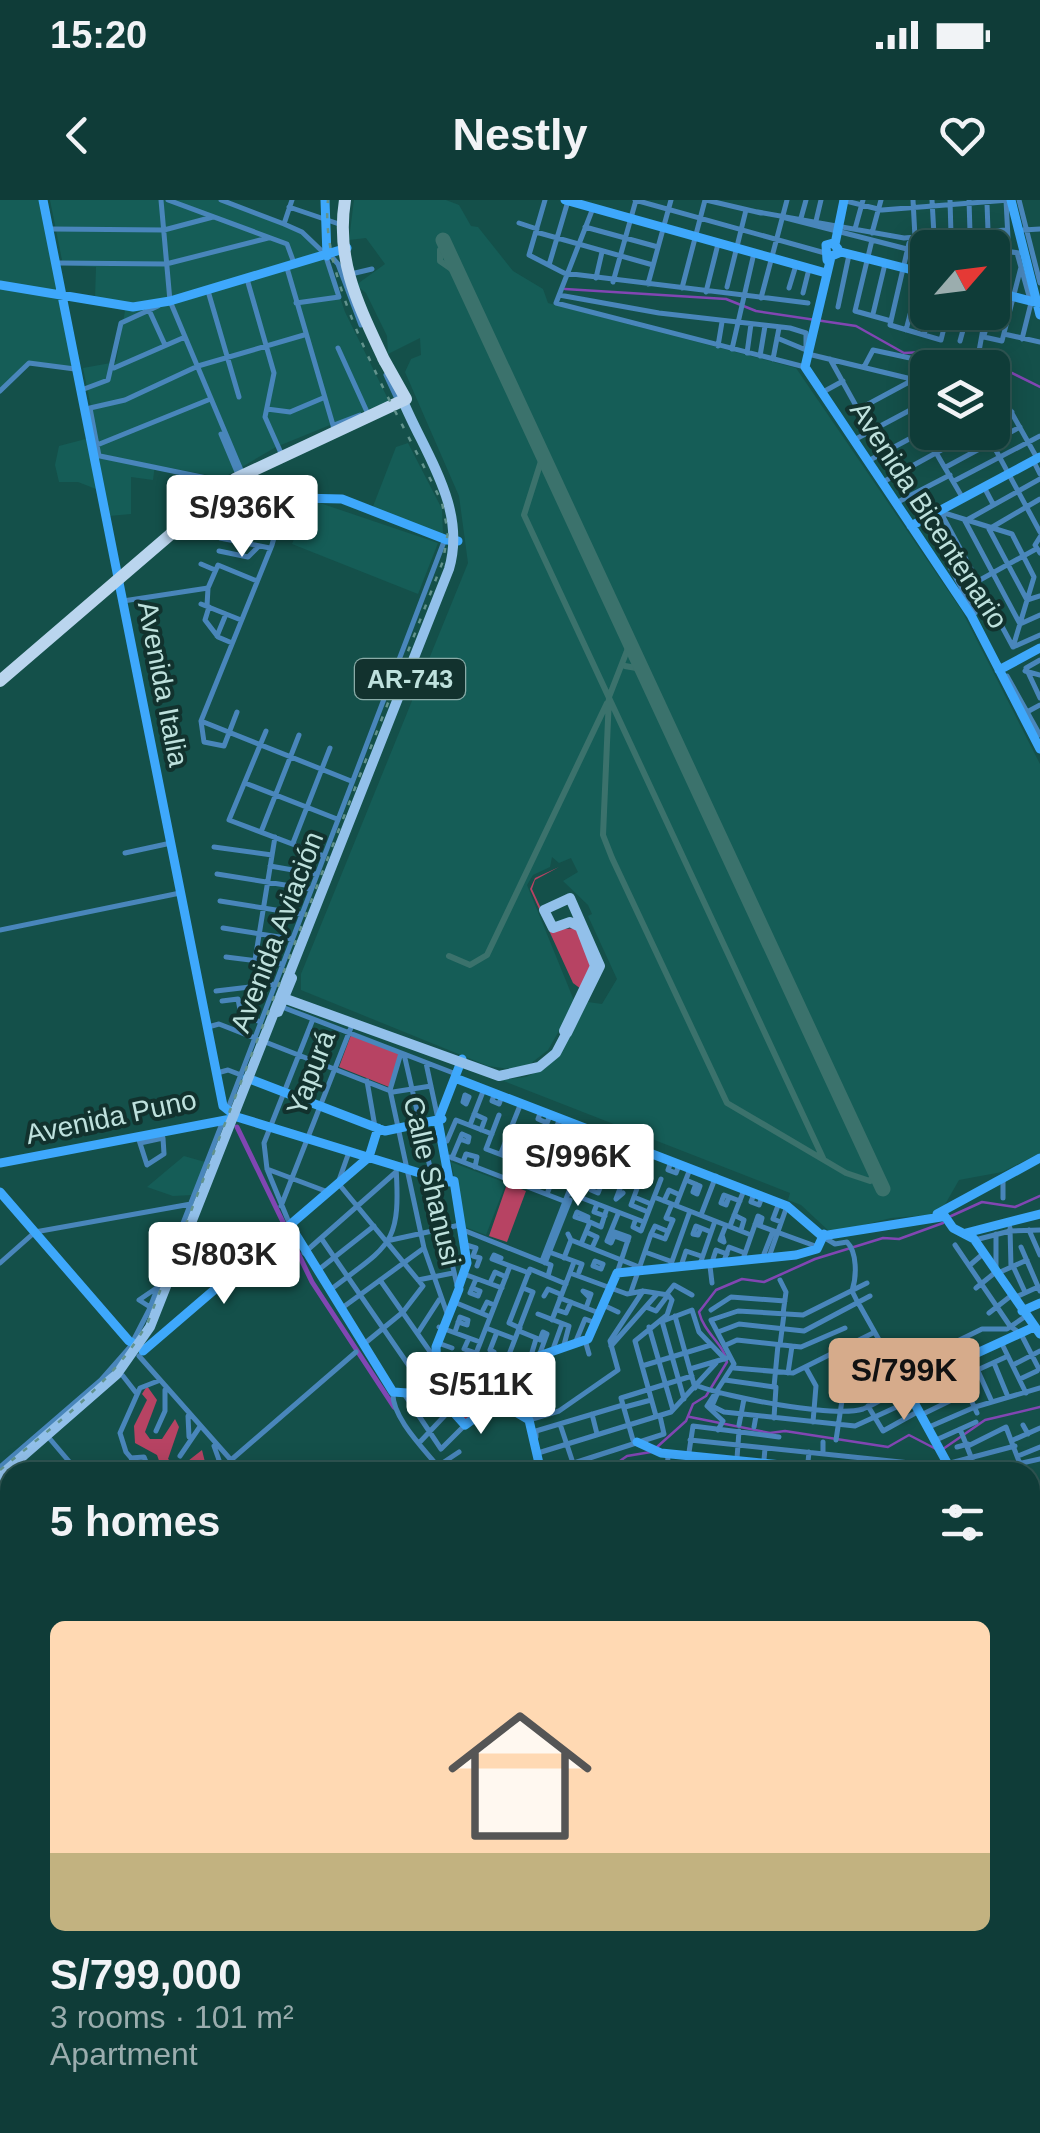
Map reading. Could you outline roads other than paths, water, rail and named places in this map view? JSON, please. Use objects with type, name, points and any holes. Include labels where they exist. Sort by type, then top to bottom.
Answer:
[{"type":"highway","points":[[0,680],[234,477],[402,400],[352,284],[334,253],[345,200]]},
{"type":"main road","points":[[402,400],[453,500],[452,543]]},
{"type":"main road","name":"Avenida Aviación","points":[[18,1462],[91,1397],[123,1376],[138,1349],[261,1040],[287,993],[331,859],[452,543]]},
{"type":"main road","points":[[340,1015],[351,1027],[460,1069],[520,1075],[546,1063],[565,1032],[600,966],[573,900],[544,910],[555,928],[576,924],[595,966],[565,1032]]},
{"type":"main road","points":[[287,993],[460,1069]]},
{"type":"main road","name":"Avenida Aviación","points":[[20,1462],[50,1439],[138,1349]]},
{"type":"street","points":[[45,200],[64,298]]},
{"type":"street","points":[[45,200],[64,298]]},
{"type":"street","points":[[234,477],[169,301],[163,200],[288,245],[304,335],[334,429]]},
{"type":"street","points":[[221,200],[286,223],[334,253]]},
{"type":"street","points":[[325,200],[323,220],[350,301],[402,400]]},
{"type":"street","points":[[296,303],[339,297],[334,253],[345,200]]},
{"type":"street","points":[[545,200],[529,255],[548,265],[563,282],[659,313],[806,333],[805,367],[556,304],[563,282],[596,204]]},
{"type":"street","points":[[613,282],[635,200],[778,239],[833,245],[872,236],[910,237]]},
{"type":"street","points":[[648,285],[671,200]]},
{"type":"street","points":[[682,288],[706,200],[816,222],[833,245],[838,307]]},
{"type":"street","points":[[762,212],[768,200]]},
{"type":"street","points":[[761,298],[787,200]]},
{"type":"street","points":[[801,218],[806,200]]},
{"type":"street","points":[[816,222],[821,200]]},
{"type":"street","points":[[805,352],[812,333],[813,303],[833,245],[842,200],[878,210],[914,204],[1011,200]]},
{"type":"street","points":[[881,200],[856,312],[941,340],[944,330]]},
{"type":"street","points":[[1006,230],[1011,200]]},
{"type":"street","points":[[1011,200],[1040,315]]},
{"type":"street","points":[[1011,200],[1027,258],[1040,283]]},
{"type":"street","points":[[548,265],[566,201],[596,204],[630,219],[825,273]]},
{"type":"street","points":[[987,201],[988,230]]},
{"type":"street","points":[[950,202],[951,230]]},
{"type":"street","points":[[969,202],[970,230]]},
{"type":"street","points":[[833,245],[855,229],[862,203]]},
{"type":"street","points":[[932,203],[934,230]]},
{"type":"street","points":[[286,223],[290,204],[339,224]]},
{"type":"street","points":[[914,204],[916,230]]},
{"type":"street","points":[[727,287],[746,210]]},
{"type":"street","points":[[783,216],[833,245],[910,270]]},
{"type":"street","points":[[52,229],[163,230],[213,217]]},
{"type":"street","points":[[519,223],[652,266]]},
{"type":"street","points":[[586,227],[658,247]]},
{"type":"street","points":[[855,229],[908,246],[890,323]]},
{"type":"street","points":[[1022,232],[1040,230]]},
{"type":"street","points":[[58,263],[165,264],[259,237]]},
{"type":"street","points":[[706,292],[718,244]]},
{"type":"street","points":[[595,279],[602,252]]},
{"type":"street","points":[[121,323],[169,301],[334,253]]},
{"type":"street","points":[[732,349],[754,253]]},
{"type":"street","points":[[982,340],[1002,341],[1027,258]]},
{"type":"street","points":[[873,316],[885,264]]},
{"type":"street","points":[[787,294],[796,265]]},
{"type":"street","points":[[352,284],[372,269]]},
{"type":"street","points":[[800,297],[809,269]]},
{"type":"street","points":[[247,279],[274,374],[266,418],[282,455]]},
{"type":"street","points":[[563,282],[595,279],[761,298],[787,294],[813,303]]},
{"type":"street","points":[[0,285],[120,306],[169,301]]},
{"type":"street","points":[[208,290],[239,397]]},
{"type":"street","points":[[1010,295],[1037,302]]},
{"type":"street","name":"Avenida Italia","points":[[64,298],[216,1073],[230,1116]]},
{"type":"street","points":[[1022,338],[1037,302]]},
{"type":"street","points":[[84,389],[103,385],[112,368],[121,323],[120,306]]},
{"type":"street","points":[[149,310],[165,345]]},
{"type":"street","points":[[657,330],[659,313]]},
{"type":"street","points":[[906,330],[910,317]]},
{"type":"street","points":[[718,346],[722,322]]},
{"type":"street","points":[[747,353],[751,324]]},
{"type":"street","points":[[760,356],[765,326]]},
{"type":"street","points":[[774,360],[779,328]]},
{"type":"street","points":[[924,336],[926,330]]},
{"type":"street","points":[[960,341],[963,330]]},
{"type":"street","points":[[980,350],[984,330]]},
{"type":"street","points":[[1004,334],[1040,342]]},
{"type":"street","points":[[304,335],[195,368],[125,400],[90,408],[96,456],[234,477],[286,494],[338,500],[452,543],[337,818],[331,859],[316,874],[282,964],[287,993],[313,1019],[351,1027],[426,1063],[460,1069],[492,1091],[787,1205],[825,1239]]},
{"type":"street","points":[[112,368],[183,338]]},
{"type":"street","points":[[777,338],[805,352],[910,379]]},
{"type":"street","points":[[338,348],[369,415]]},
{"type":"street","points":[[865,368],[871,350],[910,359]]},
{"type":"street","points":[[830,359],[870,432]]},
{"type":"street","points":[[0,390],[29,363],[77,369]]},
{"type":"street","name":"Avenida Bicentenario","points":[[805,367],[912,526],[939,558],[1025,713],[1040,749]]},
{"type":"street","points":[[822,393],[842,381]]},
{"type":"street","points":[[858,409],[910,383]]},
{"type":"street","points":[[267,409],[290,412],[323,398]]},
{"type":"street","points":[[97,444],[207,400]]},
{"type":"street","points":[[966,520],[1040,477],[1037,458],[1010,408]]},
{"type":"street","points":[[854,440],[910,409]]},
{"type":"street","points":[[1010,433],[1020,427]]},
{"type":"street","points":[[954,482],[1040,436]]},
{"type":"street","points":[[868,461],[910,439]]},
{"type":"street","points":[[883,482],[942,450]]},
{"type":"street","points":[[946,467],[978,450]]},
{"type":"street","points":[[998,450],[1039,527],[1038,551],[959,591],[980,623],[1001,669],[1040,648]]},
{"type":"street","points":[[938,452],[962,498]]},
{"type":"street","points":[[912,526],[1037,458]]},
{"type":"street","points":[[896,503],[950,474]]},
{"type":"street","points":[[984,487],[993,504]]},
{"type":"street","points":[[237,712],[224,746],[207,743],[201,722],[270,548],[286,494]]},
{"type":"street","points":[[989,527],[1040,499]]},
{"type":"street","points":[[1027,506],[1039,527]]},
{"type":"street","points":[[941,512],[1012,536],[1037,577],[1014,648]]},
{"type":"street","points":[[941,512],[1014,648]]},
{"type":"street","points":[[924,519],[939,558],[958,548]]},
{"type":"street","points":[[966,520],[1021,624]]},
{"type":"street","points":[[989,527],[1028,600]]},
{"type":"street","points":[[220,538],[270,548]]},
{"type":"street","points":[[981,548],[994,540]]},
{"type":"street","points":[[218,550],[248,557],[259,546]]},
{"type":"street","points":[[200,564],[215,570]]},
{"type":"street","points":[[232,643],[217,636],[205,620],[208,588],[215,570],[218,565],[257,581]]},
{"type":"street","points":[[123,601],[208,588]]},
{"type":"street","points":[[1006,596],[1021,589]]},
{"type":"street","points":[[1028,600],[1040,596]]},
{"type":"street","points":[[206,606],[241,620]]},
{"type":"street","points":[[217,636],[226,614]]},
{"type":"street","points":[[980,623],[996,615]]},
{"type":"street","points":[[1021,624],[1040,616]]},
{"type":"street","points":[[1014,648],[1040,635]]},
{"type":"street","points":[[1025,669],[1040,660]]},
{"type":"street","points":[[1025,669],[1040,674]]},
{"type":"street","points":[[1025,669],[1040,702],[1025,713],[1040,735]]},
{"type":"street","points":[[201,722],[352,781]]},
{"type":"street","points":[[266,731],[230,820],[331,859]]},
{"type":"street","points":[[261,832],[299,736]]},
{"type":"street","points":[[293,844],[330,748]]},
{"type":"street","points":[[245,782],[337,818]]},
{"type":"street","points":[[255,960],[274,837]]},
{"type":"street","points":[[126,853],[171,843]]},
{"type":"street","points":[[214,847],[272,855]]},
{"type":"street","points":[[270,866],[316,874]]},
{"type":"street","points":[[217,874],[310,889]]},
{"type":"street","points":[[0,930],[180,894]]},
{"type":"street","points":[[220,901],[301,914]]},
{"type":"street","points":[[223,928],[292,939]]},
{"type":"street","points":[[226,956],[282,964]]},
{"type":"street","points":[[216,991],[287,993]]},
{"type":"street","points":[[261,1040],[261,1022],[287,993]]},
{"type":"street","points":[[222,1000],[238,999],[241,1015],[261,1022]]},
{"type":"street","points":[[313,1019],[264,1143],[287,1228],[359,1349],[441,1449],[495,1399]]},
{"type":"street","points":[[208,1027],[219,1024],[390,1090],[431,1086]]},
{"type":"street","name":"Yapurá","points":[[281,1206],[351,1027]]},
{"type":"street","points":[[402,1054],[429,1176],[459,1284],[497,1332]]},
{"type":"street","name":"Calle Shanusi","points":[[402,1054],[390,1090],[398,1130],[399,1169],[446,1314]]},
{"type":"street","points":[[426,1063],[446,1141],[463,1244],[459,1284],[441,1327],[434,1395]]},
{"type":"street","points":[[448,1157],[440,1120],[460,1069]]},
{"type":"street","points":[[216,1073],[247,1077],[376,1127],[398,1130],[440,1120],[454,1124]]},
{"type":"street","points":[[138,1349],[368,1158],[376,1127],[367,1081]]},
{"type":"street","points":[[452,1090],[465,1095]]},
{"type":"street","points":[[492,1091],[553,1115]]},
{"type":"street","points":[[470,1126],[492,1091]]},
{"type":"street","points":[[503,1153],[523,1102]]},
{"type":"street","points":[[474,1114],[485,1118],[481,1130]]},
{"type":"street","points":[[546,1155],[556,1130],[553,1115]]},
{"type":"street","points":[[138,1349],[150,1307],[162,1294],[191,1204],[230,1116],[451,1182]]},
{"type":"street","name":"Avenida Puno","points":[[0,1163],[138,1139],[230,1116]]},
{"type":"street","points":[[446,1141],[456,1120],[492,1134]]},
{"type":"street","points":[[512,1130],[498,1124],[486,1149],[521,1154],[535,1151],[576,1164],[620,1188],[628,1174],[642,1180]]},
{"type":"street","points":[[543,1262],[570,1194],[588,1127]]},
{"type":"street","points":[[510,1180],[528,1136],[526,1128],[531,1128]]},
{"type":"street","points":[[556,1130],[566,1134]]},
{"type":"street","points":[[163,1138],[164,1154],[147,1165],[138,1139],[163,1138]]},
{"type":"street","points":[[535,1151],[539,1140],[550,1144]]},
{"type":"street","points":[[446,1141],[458,1142],[448,1157]]},
{"type":"street","points":[[592,1185],[609,1151],[621,1141]]},
{"type":"street","points":[[621,1141],[683,1165]]},
{"type":"street","points":[[599,1147],[609,1151]]},
{"type":"street","points":[[338,1184],[349,1152]]},
{"type":"street","points":[[652,1153],[631,1205],[670,1203],[751,1235]]},
{"type":"street","points":[[448,1157],[567,1202]]},
{"type":"street","points":[[705,1261],[726,1256],[770,1255],[825,1239],[942,1215],[1040,1159]]},
{"type":"street","points":[[547,1194],[562,1161]]},
{"type":"street","points":[[604,1165],[615,1170],[611,1180]]},
{"type":"street","points":[[670,1203],[680,1195],[686,1180],[683,1165]]},
{"type":"street","points":[[544,1167],[556,1172]]},
{"type":"street","points":[[268,1169],[328,1192]]},
{"type":"street","points":[[304,1253],[399,1169]]},
{"type":"street","points":[[390,1242],[399,1211],[399,1169]]},
{"type":"street","points":[[570,1194],[596,1204],[594,1212],[619,1212],[636,1219],[633,1227],[641,1230],[658,1187],[657,1177],[661,1178]]},
{"type":"street","points":[[1003,1177],[1003,1198]]},
{"type":"street","points":[[702,1216],[717,1178]]},
{"type":"street","points":[[686,1180],[698,1185]]},
{"type":"street","points":[[338,1184],[421,1283]]},
{"type":"street","points":[[631,1292],[651,1234],[666,1239],[669,1190],[680,1195]]},
{"type":"street","points":[[0,1192],[230,1460],[404,1312],[421,1283],[432,1277],[459,1284],[476,1278],[502,1288]]},
{"type":"street","points":[[722,1235],[740,1201],[751,1192]]},
{"type":"street","points":[[751,1192],[787,1205]]},
{"type":"street","points":[[729,1197],[740,1201]]},
{"type":"street","points":[[0,1263],[35,1232],[191,1204]]},
{"type":"street","points":[[673,1264],[696,1204],[715,1212],[705,1261],[712,1283]]},
{"type":"street","points":[[770,1255],[780,1222],[773,1219],[787,1205]]},
{"type":"street","points":[[777,1232],[787,1205]]},
{"type":"street","points":[[582,1244],[588,1222],[600,1226],[606,1212]]},
{"type":"street","points":[[619,1212],[607,1242],[611,1243],[614,1236],[628,1242]]},
{"type":"street","points":[[970,1236],[1040,1214]]},
{"type":"street","points":[[734,1215],[744,1220],[740,1231]]},
{"type":"street","points":[[942,1215],[953,1228],[970,1236],[1032,1323]]},
{"type":"street","points":[[744,1256],[757,1225],[777,1232],[847,1242],[853,1248],[856,1272],[852,1290],[946,1462]]},
{"type":"street","points":[[316,1272],[374,1226]]},
{"type":"street","points":[[970,1236],[996,1234],[1010,1226],[1040,1230]]},
{"type":"street","points":[[1010,1226],[1012,1266],[1025,1292]]},
{"type":"street","points":[[328,1292],[390,1242],[443,1228],[460,1227],[552,1266],[548,1276]]},
{"type":"street","points":[[700,1228],[711,1232]]},
{"type":"street","points":[[380,1280],[419,1331],[435,1360],[491,1376],[580,1342],[598,1313],[628,1242],[629,1238],[611,1230]]},
{"type":"street","points":[[1029,1230],[1040,1254]]},
{"type":"street","points":[[586,1232],[597,1237],[592,1248]]},
{"type":"street","points":[[996,1234],[997,1271]]},
{"type":"street","points":[[321,1238],[434,1395],[464,1424]]},
{"type":"street","points":[[564,1258],[571,1240],[607,1254],[618,1268],[744,1256]]},
{"type":"street","points":[[506,1246],[500,1260],[529,1273]]},
{"type":"street","points":[[955,1246],[970,1265],[979,1286],[1032,1356],[1038,1370],[1020,1379]]},
{"type":"street","points":[[989,1313],[1012,1296],[1039,1288],[1021,1247]]},
{"type":"street","points":[[338,1310],[424,1248]]},
{"type":"street","points":[[548,1251],[564,1258],[578,1272],[609,1286],[667,1295],[673,1302],[670,1310],[635,1341],[664,1434],[577,1462]]},
{"type":"street","points":[[645,1252],[673,1264]]},
{"type":"street","points":[[970,1265],[984,1253]]},
{"type":"street","points":[[603,1264],[607,1254]]},
{"type":"street","points":[[979,1286],[997,1271],[1027,1260]]},
{"type":"street","points":[[469,1369],[486,1318],[510,1266]]},
{"type":"street","points":[[516,1332],[509,1323],[530,1269],[566,1282]]},
{"type":"street","points":[[490,1284],[495,1272],[506,1276]]},
{"type":"street","points":[[559,1350],[570,1328],[548,1318],[556,1309],[566,1282],[578,1272]]},
{"type":"street","points":[[472,1288],[476,1278]]},
{"type":"street","points":[[772,1418],[784,1301],[780,1280]]},
{"type":"street","points":[[866,1284],[806,1314],[731,1311],[711,1320],[734,1368],[788,1374],[833,1354],[871,1330],[878,1318]]},
{"type":"street","points":[[646,1308],[656,1311],[674,1285],[692,1294]]},
{"type":"street","points":[[523,1288],[533,1292],[491,1376],[495,1399],[529,1420],[536,1440]]},
{"type":"street","points":[[551,1290],[598,1313],[618,1312]]},
{"type":"street","points":[[529,1420],[574,1402],[618,1370],[611,1346],[615,1330],[644,1291]]},
{"type":"street","points":[[150,1307],[139,1300],[162,1294]]},
{"type":"street","points":[[611,1346],[656,1294]]},
{"type":"street","points":[[711,1310],[724,1298],[758,1296],[784,1301]]},
{"type":"street","points":[[755,1311],[758,1296]]},
{"type":"street","points":[[718,1332],[739,1324],[808,1330],[870,1296]]},
{"type":"street","points":[[586,1308],[589,1297]]},
{"type":"street","points":[[419,1331],[440,1299]]},
{"type":"street","points":[[556,1309],[566,1313],[571,1302]]},
{"type":"street","points":[[697,1387],[744,1399],[842,1410],[868,1406],[1001,1342],[1032,1323],[1039,1303]]},
{"type":"street","points":[[859,1304],[871,1330]]},
{"type":"street","points":[[864,1313],[874,1307]]},
{"type":"street","points":[[655,1323],[692,1310],[700,1332],[728,1358]]},
{"type":"street","points":[[675,1316],[697,1387]]},
{"type":"street","points":[[454,1332],[459,1319]]},
{"type":"street","points":[[655,1323],[672,1357],[684,1399]]},
{"type":"street","points":[[655,1323],[658,1361],[672,1410]]},
{"type":"street","points":[[559,1350],[562,1324]]},
{"type":"street","points":[[441,1327],[480,1342]]},
{"type":"street","points":[[435,1360],[445,1346],[441,1327]]},
{"type":"street","points":[[726,1345],[737,1340],[812,1345],[845,1328]]},
{"type":"street","points":[[896,1371],[986,1328],[1016,1330]]},
{"type":"street","points":[[871,1330],[882,1330]]},
{"type":"street","points":[[497,1332],[516,1332],[540,1340],[535,1358]]},
{"type":"street","points":[[493,1342],[497,1332]]},
{"type":"street","points":[[468,1338],[464,1348],[476,1353]]},
{"type":"street","points":[[580,1342],[590,1354]]},
{"type":"street","points":[[1001,1342],[1026,1394]]},
{"type":"street","points":[[642,1366],[710,1345]]},
{"type":"street","points":[[788,1374],[792,1346]]},
{"type":"street","points":[[947,1347],[976,1410]]},
{"type":"street","points":[[1013,1366],[1040,1351]]},
{"type":"street","points":[[833,1354],[851,1380]]},
{"type":"street","points":[[716,1392],[713,1408],[742,1415],[840,1425],[876,1420],[912,1399],[1008,1356]]},
{"type":"street","points":[[728,1358],[622,1398],[635,1441],[659,1451],[744,1462]]},
{"type":"street","points":[[538,1452],[672,1410],[716,1363]]},
{"type":"street","points":[[994,1363],[1008,1398]]},
{"type":"street","points":[[718,1430],[723,1423],[707,1406],[722,1379],[734,1368]]},
{"type":"street","points":[[806,1368],[815,1384],[813,1422]]},
{"type":"street","points":[[746,1370],[746,1384]]},
{"type":"street","points":[[978,1371],[992,1402]]},
{"type":"street","points":[[123,1376],[137,1390]]},
{"type":"street","points":[[722,1379],[774,1387]]},
{"type":"street","points":[[136,1462],[120,1433],[137,1390],[153,1380],[217,1450],[218,1462]]},
{"type":"street","points":[[929,1427],[1040,1388]]},
{"type":"street","points":[[165,1390],[165,1412]]},
{"type":"street","points":[[868,1406],[883,1431],[968,1392]]},
{"type":"street","points":[[434,1395],[398,1394],[392,1399],[434,1462]]},
{"type":"street","points":[[569,1394],[574,1402]]},
{"type":"street","points":[[836,1440],[843,1394]]},
{"type":"street","points":[[737,1460],[744,1399]]},
{"type":"street","points":[[541,1462],[536,1431],[651,1400]]},
{"type":"street","points":[[156,1430],[165,1412],[176,1402]]},
{"type":"street","points":[[419,1443],[450,1410]]},
{"type":"street","points":[[592,1414],[597,1434]]},
{"type":"street","points":[[188,1416],[188,1440]]},
{"type":"street","points":[[754,1427],[756,1416]]},
{"type":"street","points":[[936,1441],[976,1422]]},
{"type":"street","points":[[560,1424],[571,1462]]},
{"type":"street","points":[[1023,1425],[1028,1434]]},
{"type":"street","points":[[687,1462],[693,1426],[739,1428],[779,1437]]},
{"type":"street","points":[[957,1446],[968,1445],[1006,1427],[1020,1460]]},
{"type":"street","points":[[180,1456],[199,1428]]},
{"type":"street","points":[[963,1462],[1014,1443],[1040,1428]]},
{"type":"street","points":[[960,1429],[973,1460]]},
{"type":"street","points":[[50,1439],[70,1462]]},
{"type":"street","points":[[690,1440],[897,1462]]},
{"type":"street","points":[[822,1454],[823,1442]]},
{"type":"street","points":[[766,1462],[767,1448]]},
{"type":"street","points":[[659,1451],[663,1462]]},
{"type":"street","points":[[1020,1460],[1039,1451]]},
{"type":"street","points":[[1013,1462],[1039,1451]]},
{"type":"street","points":[[444,1462],[459,1452]]},
{"type":"street","points":[[807,1462],[808,1452]]},
{"type":"street","points":[[836,1455],[836,1462]]},
{"type":"waterway","points":[[565,289],[726,299],[756,311],[856,326],[904,353],[981,349],[998,366],[1040,387]]},
{"type":"waterway","points":[[237,1127],[312,1282],[394,1407]]},
{"type":"waterway","points":[[949,1217],[982,1202],[1015,1207],[1040,1196]]},
{"type":"waterway","points":[[657,1447],[686,1421],[693,1404],[706,1396],[727,1362],[699,1312],[716,1290],[742,1279],[764,1282],[815,1259],[883,1238],[899,1239],[943,1223]]},
{"type":"waterway","points":[[943,1449],[985,1420],[1040,1407]]},
{"type":"waterway","points":[[690,1417],[770,1433],[785,1431],[888,1447],[909,1435],[936,1449]]},
{"type":"waterway","points":[[618,1462],[627,1456],[651,1452]]},
{"type":"railway","points":[[10,1462],[100,1384],[148,1322],[443,561],[448,532],[442,503],[350,313],[328,235],[328,200]]}]
